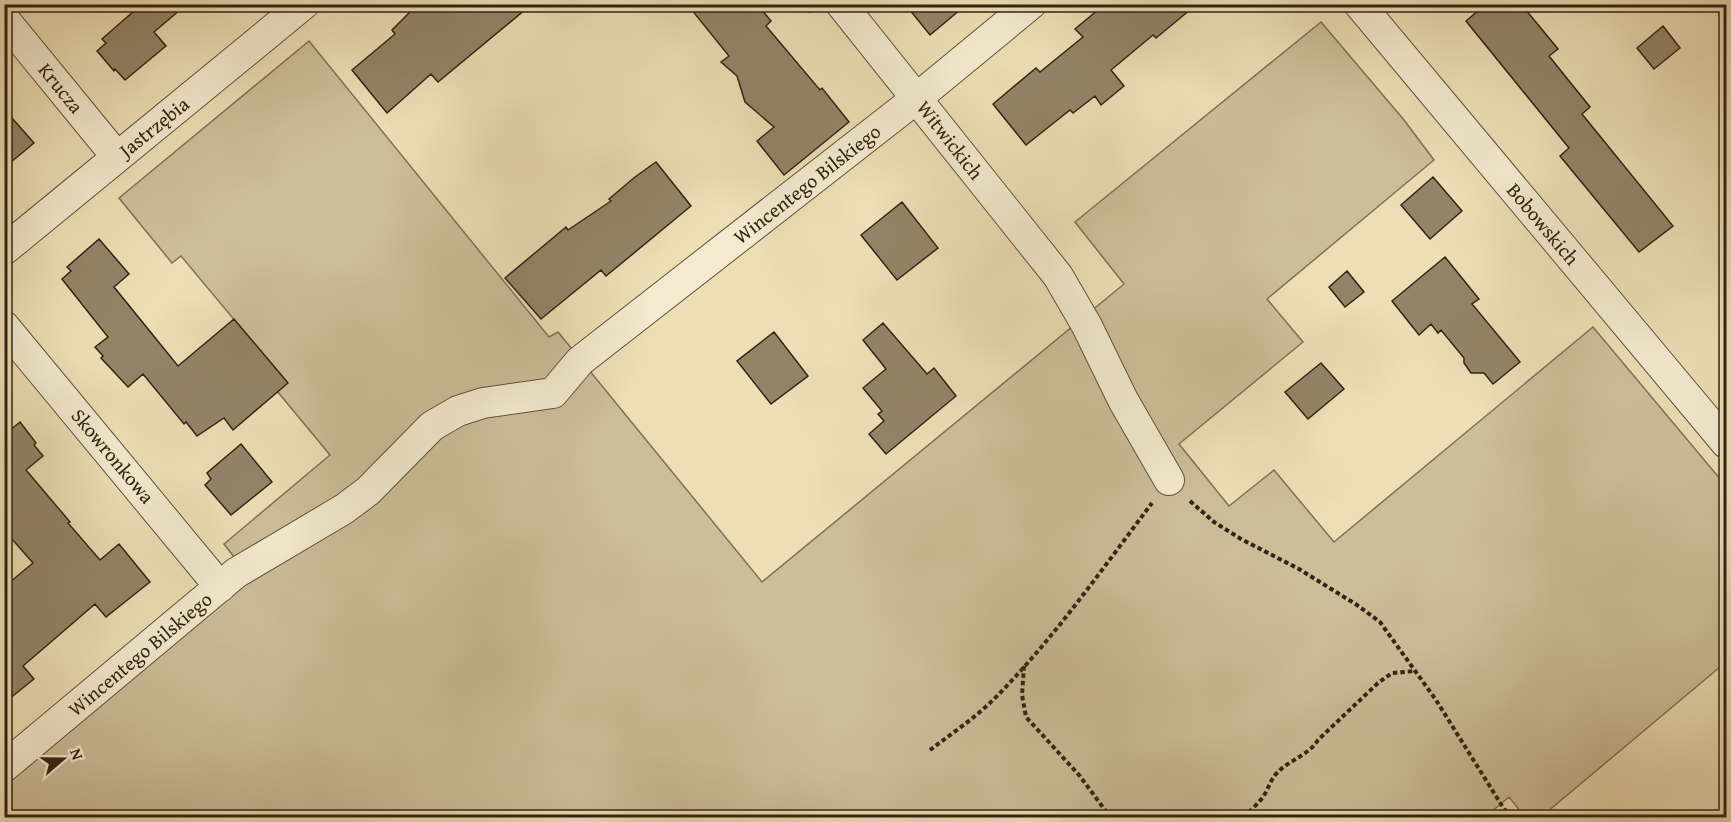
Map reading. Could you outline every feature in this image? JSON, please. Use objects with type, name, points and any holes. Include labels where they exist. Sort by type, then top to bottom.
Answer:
[{"type":"street","name":"Jastrzębia","points":[[4,250],[304,4]]},
{"type":"street","name":"Witwickich","points":[[841,4],[1058,276],[1087,326],[1123,400],[1169,480]]},
{"type":"street","name":"Wincentego Bilskiego","points":[[4,767],[236,573],[344,509],[368,491],[432,426],[458,411],[483,403],[553,393],[580,361],[917,98],[1032,4]]},
{"type":"street","name":"Bobowskich","points":[[1359,4],[1726,443]]},
{"type":"street","name":"Krucza","points":[[4,19],[117,157]]},
{"type":"street","name":"Skowronkowa","points":[[4,326],[220,587]]},
{"type":"path","points":[[930,750],[993,700],[1024,666],[1086,591],[1169,480],[1214,522],[1241,539],[1299,569],[1380,622],[1450,722],[1504,809],[1515,818]]},
{"type":"path","points":[[1024,666],[1022,694],[1026,717],[1079,776],[1111,818]]},
{"type":"path","points":[[1244,818],[1263,797],[1270,781],[1279,771],[1287,763],[1314,747],[1378,683],[1392,673],[1415,671]]},
{"type":"shaded area","points":[[1321,22],[1404,120],[1434,160],[1267,299],[1303,342],[1179,444],[1229,506],[1274,470],[1334,542],[1593,327],[1726,486],[1726,662],[1541,817],[1525,817],[1509,797],[1484,818],[7,818],[4,782],[248,575],[224,544],[330,455],[277,391],[287,383],[181,256],[172,263],[119,198],[309,41],[549,337],[558,332],[762,582],[1124,284],[1075,222]]},
{"type":"building","points":[[142,4],[187,4],[154,32],[166,46],[125,80],[97,51],[106,43],[102,39]]},
{"type":"building","points":[[418,4],[532,4],[438,82],[431,74],[387,113],[352,70],[395,34],[392,30]]},
{"type":"building","points":[[687,4],[757,4],[771,21],[766,26],[820,90],[822,88],[849,122],[784,175],[757,141],[774,127],[745,102],[737,76],[721,62],[729,56]]},
{"type":"building","points":[[905,4],[967,4],[930,35]]},
{"type":"building","points":[[1105,4],[1197,4],[1156,38],[1153,35],[1111,70],[1124,86],[1101,105],[1095,96],[1073,113],[1070,110],[1026,145],[993,104],[1036,68],[1040,72],[1083,37],[1075,29]]},
{"type":"building","points":[[1486,4],[1521,4],[1558,49],[1549,56],[1590,107],[1582,114],[1673,226],[1639,252],[1560,156],[1569,148],[1466,21]]},
{"type":"building","points":[[1663,26],[1680,48],[1654,69],[1637,48]]},
{"type":"building","points":[[4,109],[34,143],[4,168]]},
{"type":"building","points":[[656,162],[691,206],[606,276],[601,270],[541,319],[505,278],[566,227],[568,230],[611,201],[609,199]]},
{"type":"building","points":[[1433,177],[1462,211],[1430,239],[1401,205]]},
{"type":"building","points":[[902,202],[938,248],[897,280],[861,235]]},
{"type":"building","points":[[99,239],[129,274],[114,287],[178,366],[234,319],[288,383],[233,430],[224,418],[197,436],[186,422],[184,424],[143,374],[128,387],[101,358],[103,356],[95,347],[108,337],[62,279],[71,271],[67,267]]},
{"type":"building","points":[[1445,257],[1479,299],[1472,304],[1520,362],[1493,384],[1484,373],[1471,373],[1464,363],[1464,358],[1441,330],[1438,333],[1431,324],[1419,335],[1392,301]]},
{"type":"building","points":[[1347,271],[1364,292],[1345,307],[1329,287]]},
{"type":"building","points":[[883,323],[927,374],[934,368],[956,396],[886,454],[869,434],[884,421],[878,414],[882,411],[863,388],[886,369],[863,340]]},
{"type":"building","points":[[774,332],[808,376],[771,404],[737,361]]},
{"type":"building","points":[[1321,363],[1344,389],[1308,419],[1285,392]]},
{"type":"building","points":[[20,422],[43,456],[26,470],[70,522],[68,523],[100,560],[119,544],[150,582],[106,617],[95,604],[23,666],[34,679],[4,703],[4,587],[33,563],[4,530],[4,435]]},
{"type":"building","points":[[241,444],[272,482],[231,515],[205,485],[211,479],[207,473]]}]
